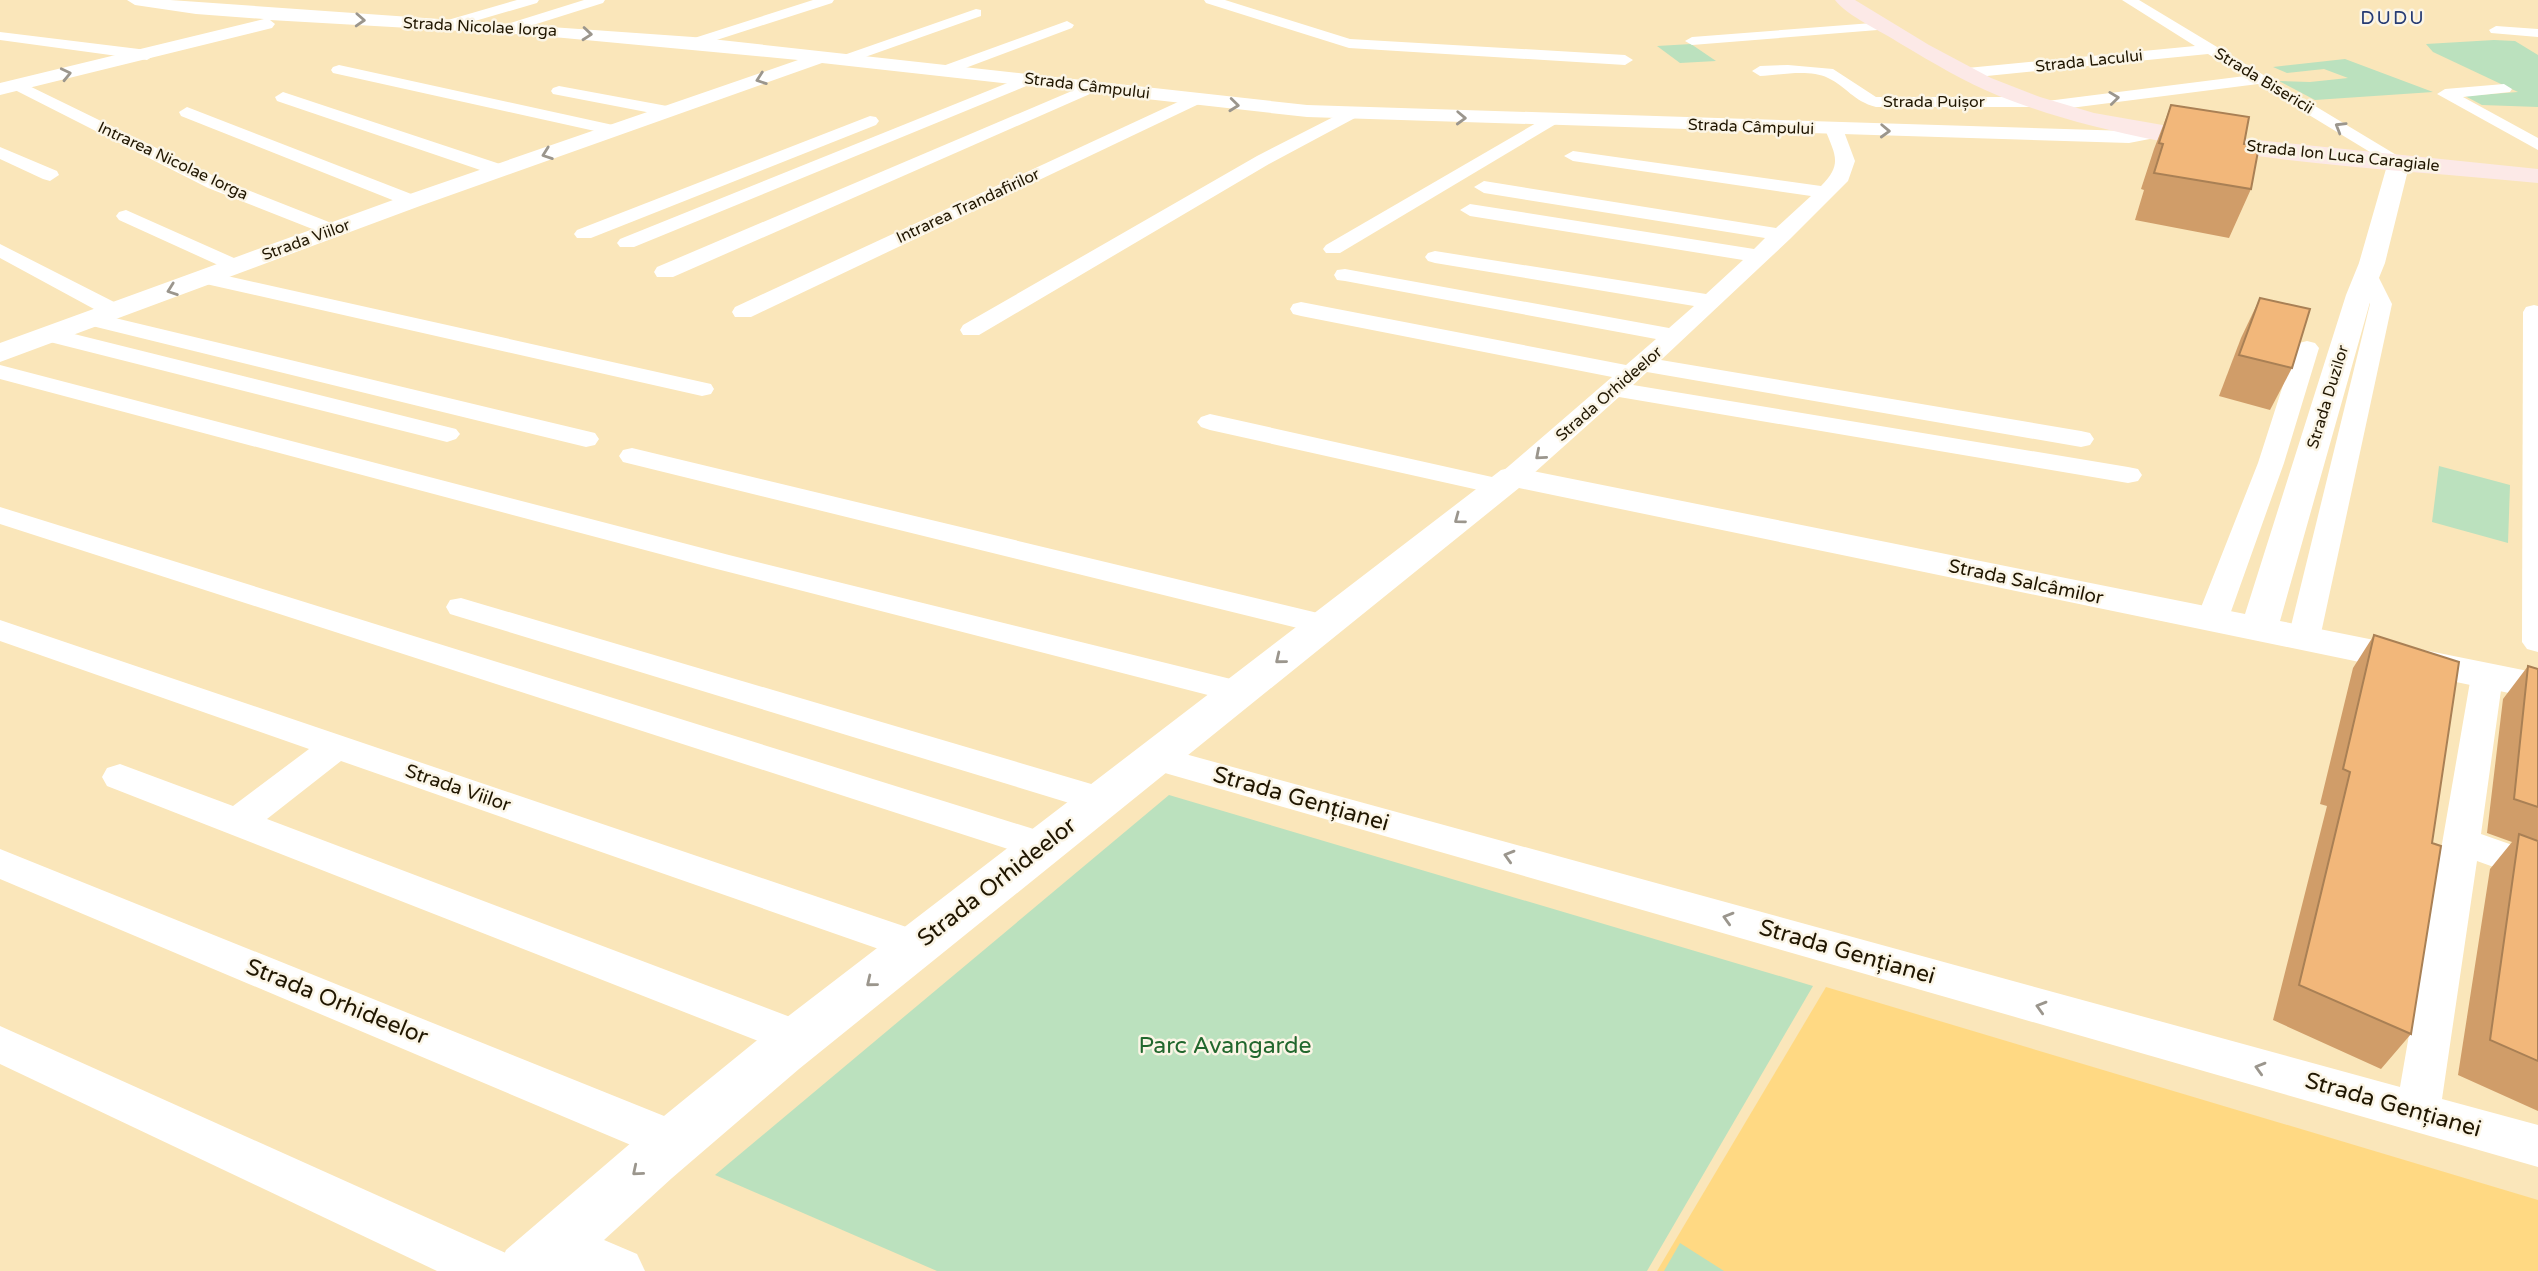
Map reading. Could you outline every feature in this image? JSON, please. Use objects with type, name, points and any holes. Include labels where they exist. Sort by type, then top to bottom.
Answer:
[{"type":"main road","name":"Strada Ion Luca Caragiale","points":[[1843,0],[1967,73],[2040,104],[2152,132],[2261,148],[2398,164],[2538,176]]},
{"type":"street","name":"Strada Nicolae Iorga","points":[[135,0],[196,9],[693,43],[836,58]]},
{"type":"street","points":[[446,25],[533,0]]},
{"type":"street","points":[[506,29],[598,0]]},
{"type":"street","points":[[693,43],[827,0]]},
{"type":"street","points":[[1211,0],[1307,31],[1358,43],[1625,60]]},
{"type":"street","name":"Strada Bisericii","points":[[2129,0],[2398,164]]},
{"type":"street","name":"Intrarea Nicolae Iorga","points":[[9,87],[147,55],[292,16]]},
{"type":"street","points":[[836,58],[976,20],[879,62]]},
{"type":"street","points":[[948,80],[1067,25]]},
{"type":"street","points":[[1692,41],[1885,26]]},
{"type":"street","points":[[2496,30],[2538,33]]},
{"type":"street","name":"Intrarea Nicolae Iorga","points":[[0,36],[147,55]]},
{"type":"street","name":"Strada Lacului","points":[[1967,73],[2211,49]]},
{"type":"street","name":"Strada Câmpului","points":[[836,58],[879,62],[948,80],[989,75],[1193,100],[1349,114],[2129,137],[2152,132]]},
{"type":"street","name":"Strada Viilor","points":[[0,353],[499,170],[667,111],[836,58]]},
{"type":"street","points":[[339,70],[613,130]]},
{"type":"street","name":"Strada Puișor","points":[[1760,71],[1828,73],[1839,78],[1859,97],[1876,102],[2040,104],[2261,79]]},
{"type":"street","points":[[627,243],[1030,79]]},
{"type":"street","name":"Intrarea Nicolae Iorga","points":[[9,87],[215,184],[332,230]]},
{"type":"street","points":[[665,272],[1093,87]]},
{"type":"street","points":[[2504,89],[2445,94],[2538,145]]},
{"type":"street","points":[[559,91],[667,111]]},
{"type":"street","points":[[283,97],[499,170]]},
{"type":"street","name":"Intrarea Trandafirilor","points":[[743,312],[1193,100]]},
{"type":"street","points":[[187,112],[412,201]]},
{"type":"street","points":[[584,233],[888,114]]},
{"type":"street","name":"Strada Câmpului","points":[[971,330],[1263,160],[1349,114]]},
{"type":"street","points":[[1333,249],[1550,120]]},
{"type":"street","name":"Strada Orhideelor","points":[[542,1257],[673,1141],[1329,618],[1507,482],[1630,376],[1783,235],[1841,177],[1846,165],[1834,129]]},
{"type":"street","points":[[0,152],[50,175]]},
{"type":"street","points":[[1573,156],[1826,192]]},
{"type":"street","name":"Strada Duzilor","points":[[2259,629],[2359,295],[2368,277],[2398,164]]},
{"type":"street","points":[[1483,187],[1783,235]]},
{"type":"street","points":[[1470,210],[1760,256]]},
{"type":"street","points":[[126,216],[236,265]]},
{"type":"street","points":[[0,250],[103,315],[586,439]]},
{"type":"street","points":[[1435,257],[1711,302]]},
{"type":"street","points":[[1345,275],[1675,336]]},
{"type":"street","points":[[205,277],[702,389]]},
{"type":"street","points":[[2304,638],[2381,304],[2368,277]]},
{"type":"street","points":[[1301,309],[2128,475]]},
{"type":"street","points":[[2534,312],[2538,642]]},
{"type":"street","points":[[50,335],[447,434]]},
{"type":"street","points":[[2212,620],[2271,463],[2307,348]]},
{"type":"street","points":[[0,372],[719,561],[1239,692]]},
{"type":"street","points":[[1630,376],[2081,439]]},
{"type":"street","points":[[1210,422],[1507,482]]},
{"type":"street","points":[[672,449],[1329,618]]},
{"type":"street","points":[[632,456],[1329,618]]},
{"type":"street","name":"Strada Salcâmilor","points":[[1507,482],[2538,686]]},
{"type":"street","points":[[0,515],[1043,846]]},
{"type":"street","points":[[461,607],[1102,800]]},
{"type":"street","name":"Strada Viilor","points":[[0,630],[916,946]]},
{"type":"street","points":[[2418,1112],[2487,676]]},
{"type":"street","points":[[238,822],[337,746]]},
{"type":"street","name":"Strada Gențianei","points":[[1156,758],[2538,1146]]},
{"type":"street","points":[[120,777],[799,1039]]},
{"type":"street","points":[[2461,841],[2538,869]]},
{"type":"street","name":"Strada Orhideelor","points":[[0,863],[673,1141]]},
{"type":"street","points":[[0,1044],[491,1271]]},
{"type":"street","name":"Strada Orhideelor","points":[[542,1257],[620,1271]]},
{"type":"shaded area","points":[[1826,987],[2538,1200],[2538,1271],[1657,1271]]},
{"type":"green space","points":[[2515,41],[2538,55],[2538,107],[2482,105],[2465,96],[2518,92],[2433,52],[2426,44]]},
{"type":"green space","points":[[1691,44],[1716,61],[1680,63],[1657,46]]},
{"type":"green space","points":[[2345,59],[2433,92],[2315,100],[2279,81],[2310,82],[2348,78],[2324,69],[2287,73],[2273,67]]},
{"type":"green space","points":[[2439,466],[2510,485],[2508,543],[2432,522]]},
{"type":"green space","name":"Parc Avangarde","points":[[1169,795],[1813,986],[1647,1271],[937,1271],[715,1175]]},
{"type":"green space","points":[[1680,1243],[1724,1271],[1664,1271]]},
{"type":"building","points":[[2171,105],[2249,117],[2244,144],[2259,146],[2251,189],[2154,173],[2163,144],[2159,143]]},
{"type":"building","points":[[2260,298],[2310,309],[2292,368],[2239,355]]},
{"type":"building","points":[[2374,635],[2459,662],[2432,843],[2441,846],[2411,1034],[2299,985],[2350,772],[2343,769]]},
{"type":"building","points":[[2528,666],[2538,669],[2538,807],[2514,799]]},
{"type":"building","points":[[2519,834],[2538,841],[2538,1061],[2490,1040]]},
{"type":"district","name":"DUDU","points":[[2393,18]]}]
